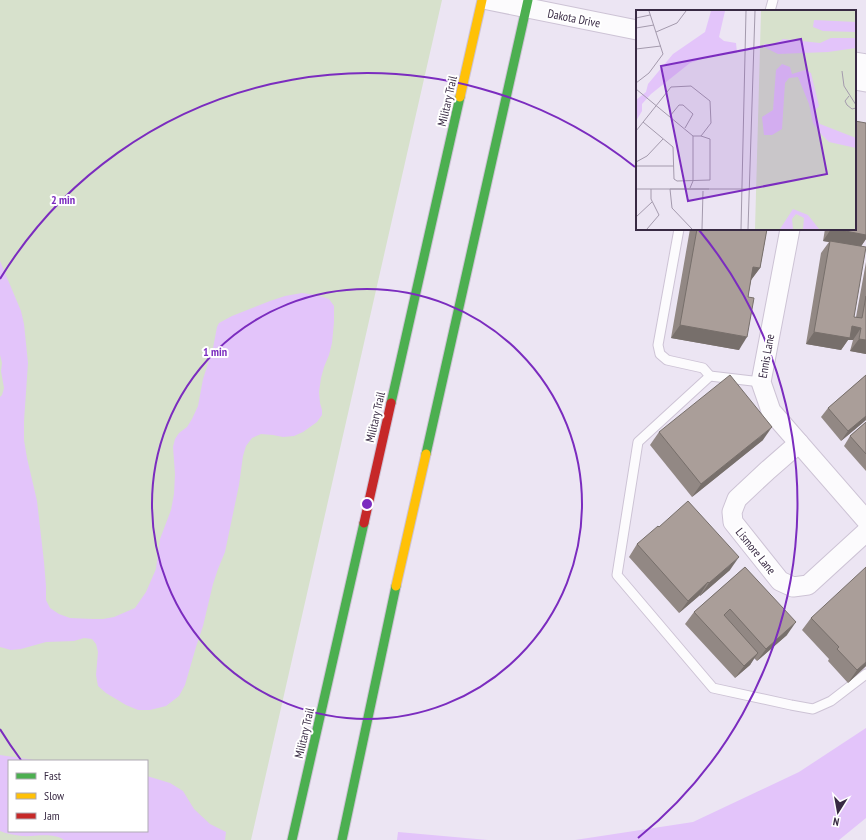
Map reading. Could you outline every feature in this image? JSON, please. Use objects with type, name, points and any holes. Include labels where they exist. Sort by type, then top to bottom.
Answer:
[{"type":"main road","name":"Military Trail","points":[[292,840],[482,0]]},
{"type":"main road","points":[[342,840],[402,555],[527,4]]},
{"type":"street","name":"Dakota Drive","points":[[488,0],[527,4],[636,30]]},
{"type":"street","points":[[856,62],[866,64]]},
{"type":"street","points":[[856,80],[866,82]]},
{"type":"street","name":"Ennis Lane","points":[[790,230],[761,382],[771,411],[866,520]]},
{"type":"street","name":"Lismore Lane","points":[[799,443],[737,499],[732,512],[733,522],[780,581],[793,586],[808,585],[866,532]]},
{"type":"lane","points":[[770,10],[773,0]]},
{"type":"lane","points":[[679,230],[658,345],[660,354],[666,360],[703,368],[710,376],[761,382]]},
{"type":"lane","points":[[710,376],[638,442],[617,576],[712,688],[790,705],[813,708],[831,701],[866,674]]},
{"type":"green space","points":[[0,0],[442,0],[251,840],[0,840]]},
{"type":"shaded area","points":[[0,261],[21,311],[24,324],[28,363],[24,440],[37,501],[44,562],[46,600],[50,608],[59,614],[70,618],[103,619],[114,617],[135,608],[146,592],[156,569],[160,539],[171,510],[174,494],[175,474],[173,447],[175,439],[179,433],[187,427],[198,406],[203,379],[219,323],[232,316],[270,301],[285,296],[302,293],[329,299],[334,306],[332,343],[321,378],[319,392],[322,415],[317,422],[303,432],[294,436],[283,437],[261,434],[252,438],[246,446],[225,552],[213,584],[203,626],[185,685],[179,696],[166,706],[150,710],[138,710],[126,705],[106,693],[98,686],[96,675],[98,652],[96,644],[92,639],[84,638],[74,641],[46,642],[21,649],[11,650],[0,647],[0,397],[4,388],[0,355]]},
{"type":"shaded area","points":[[866,728],[866,818],[839,840],[575,840],[693,822],[799,772]]},
{"type":"shaded area","points":[[0,755],[34,760],[8,760],[8,832],[148,832],[148,776],[170,783],[183,791],[194,809],[210,824],[226,832],[225,840],[64,840],[54,836],[22,836],[0,831]]},
{"type":"shaded area","points":[[398,832],[488,840],[397,840]]},
{"type":"building","points":[[856,121],[866,123],[866,235],[840,230],[856,230]]},
{"type":"building","points":[[697,230],[767,230],[760,268],[753,267],[748,297],[754,298],[747,337],[680,325]]},
{"type":"building","points":[[830,241],[866,247],[854,317],[862,318],[866,296],[866,340],[859,339],[861,328],[852,326],[850,338],[814,332]]},
{"type":"building","points":[[730,375],[772,427],[701,484],[659,432]]},
{"type":"building","points":[[866,375],[866,416],[848,431],[828,408]]},
{"type":"building","points":[[866,422],[866,454],[850,436]]},
{"type":"building","points":[[688,501],[739,557],[709,583],[708,582],[688,601],[637,544]]},
{"type":"building","points":[[745,567],[796,622],[766,649],[730,609],[724,615],[758,653],[744,666],[694,612]]},
{"type":"building","points":[[866,567],[866,662],[857,670],[837,649],[839,647],[811,618]]},
{"type":"traffic: fast","points":[[426,454],[528,0]]},
{"type":"traffic: fast","points":[[391,403],[460,97]]},
{"type":"traffic: fast","points":[[292,840],[364,523]]},
{"type":"traffic: fast","points":[[342,840],[396,586]]},
{"type":"traffic: slow","points":[[460,97],[482,0]]},
{"type":"traffic: slow","points":[[396,586],[426,454]]},
{"type":"traffic: jam","points":[[364,523],[391,403]]}]
